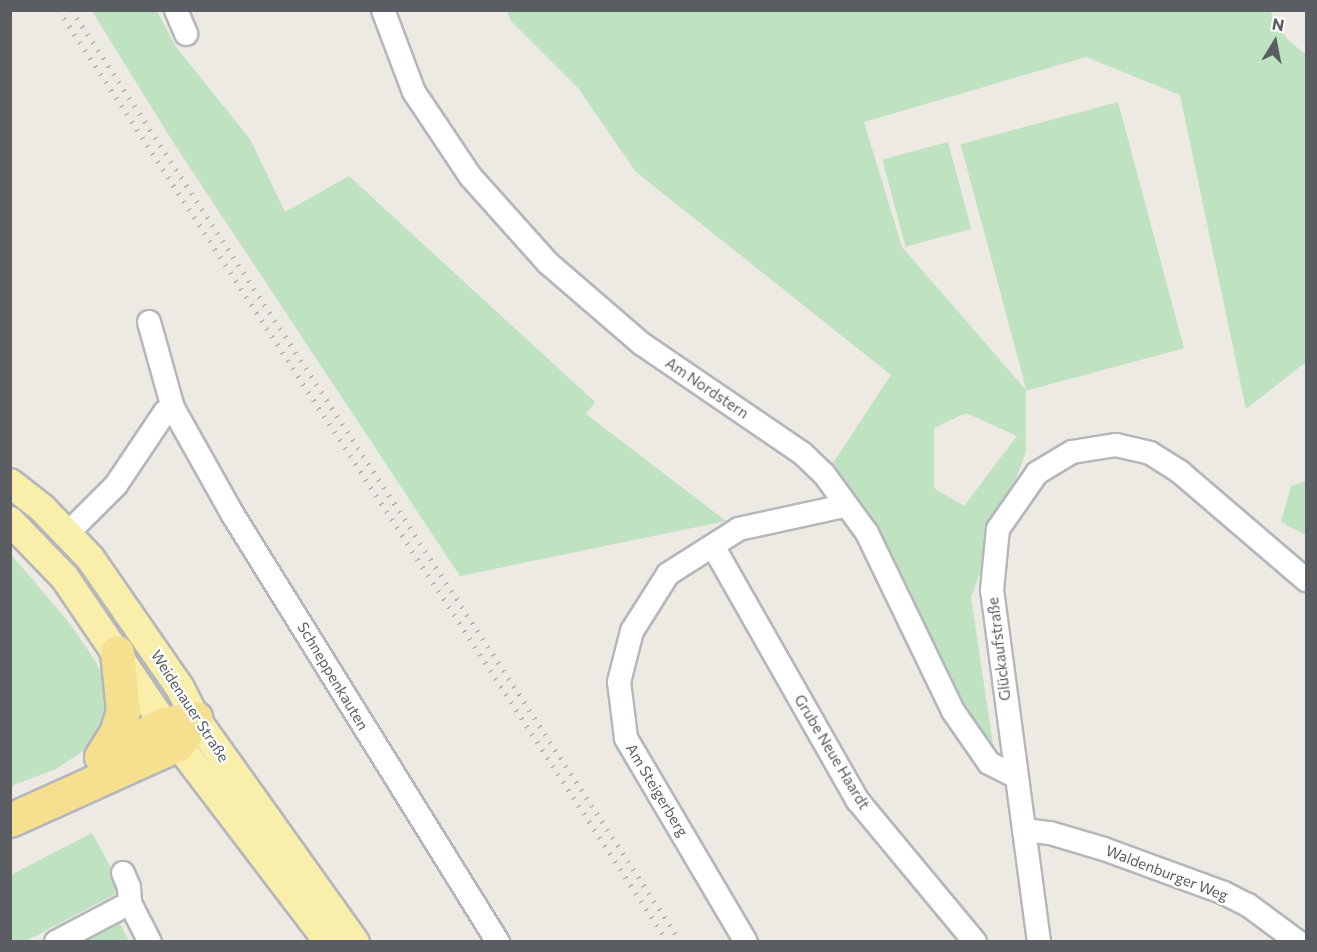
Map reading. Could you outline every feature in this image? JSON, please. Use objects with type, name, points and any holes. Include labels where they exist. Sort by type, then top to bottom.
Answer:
[{"type":"highway","points":[[100,757],[116,733],[123,711],[117,652]]},
{"type":"highway","points":[[10,798],[100,757],[179,729]]},
{"type":"highway","points":[[10,820],[179,729]]},
{"type":"main road","name":"Weidenauer Straße","points":[[10,483],[68,533],[114,590],[180,688],[179,729],[329,942]]},
{"type":"main road","name":"Weidenauer Straße","points":[[10,520],[65,578],[117,652],[355,942]]},
{"type":"street","points":[[176,10],[186,34]]},
{"type":"street","name":"Am Nordstern","points":[[383,10],[414,92],[471,177],[548,263],[642,344],[802,453],[824,474],[844,506],[867,533],[953,711],[989,763],[1014,776]]},
{"type":"street","name":"Schneppenkauten","points":[[149,322],[173,408],[233,516],[498,942]]},
{"type":"street","points":[[68,533],[116,485],[165,412],[173,408]]},
{"type":"street","name":"Glückaufstraße","points":[[1039,942],[1024,830],[1014,776],[992,590],[998,529],[1037,473],[1072,452],[1116,445],[1150,453],[1180,472],[1306,580]]},
{"type":"street","name":"Am Steigerberg","points":[[746,942],[626,738],[619,682],[632,631],[668,574],[739,529],[844,506]]},
{"type":"street","name":"Grube Neue Haardt","points":[[713,546],[858,801],[975,942]]},
{"type":"street","name":"Waldenburger Weg","points":[[1024,830],[1050,832],[1104,849],[1224,893],[1248,905],[1298,942]]},
{"type":"street","points":[[123,873],[129,887],[130,903],[150,942]]},
{"type":"street","points":[[56,942],[130,903]]},
{"type":"green space","points":[[92,11],[157,11],[176,47],[250,139],[285,212],[349,176],[595,402],[586,414],[726,521],[460,576],[173,142]]},
{"type":"green space","points":[[507,11],[1270,11],[1287,39],[1306,55],[1306,362],[1246,409],[1180,95],[1086,57],[864,122],[902,247],[1026,390],[1026,452],[971,597],[993,745],[966,722],[910,602],[833,463],[891,375],[636,172],[578,88],[511,21]],"holes":[[[966,413],[1017,436],[964,506],[934,488],[934,428]]]},
{"type":"green space","points":[[1118,102],[1184,348],[1027,390],[961,144]]},
{"type":"green space","points":[[948,142],[971,229],[906,247],[882,160]]},
{"type":"green space","points":[[1306,481],[1306,535],[1281,522],[1291,486]]},
{"type":"green space","points":[[10,553],[71,625],[96,662],[109,693],[108,721],[101,739],[56,769],[11,786]]},
{"type":"green space","points":[[92,833],[123,890],[26,941],[11,942],[11,875]]},
{"type":"green space","points":[[120,924],[129,941],[87,941]]},
{"type":"railway","points":[[59,10],[668,942]]},
{"type":"railway","points":[[72,10],[681,942]]}]
